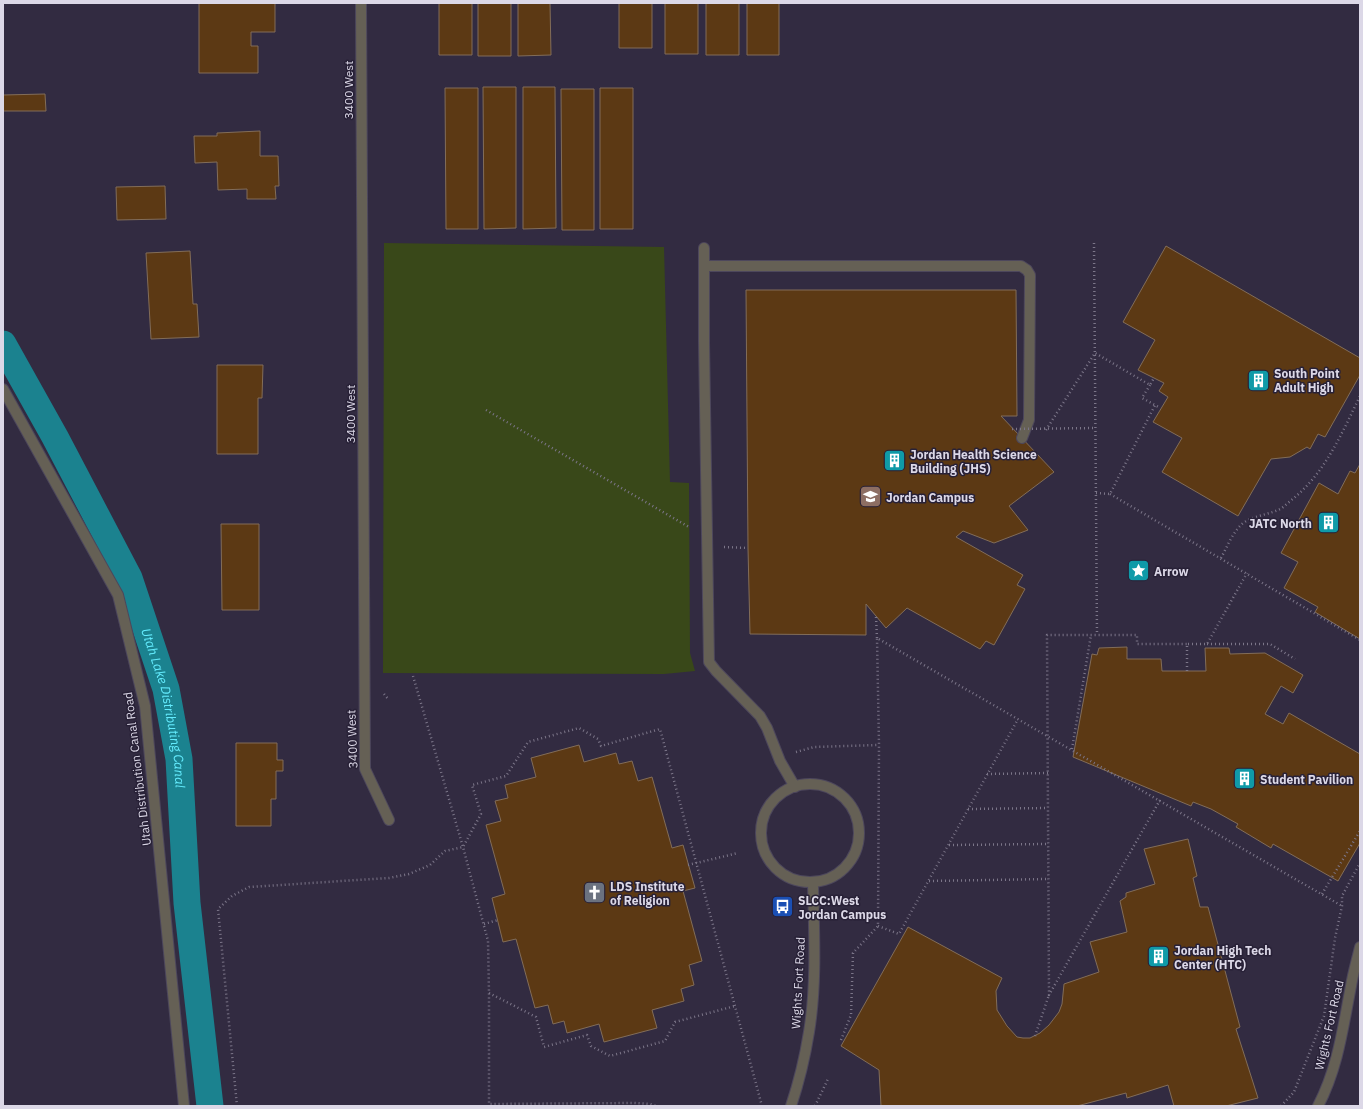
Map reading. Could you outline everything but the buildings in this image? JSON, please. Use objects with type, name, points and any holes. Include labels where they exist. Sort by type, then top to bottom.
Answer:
[{"type":"street","name":"3400 West","points":[[361,3],[365,769],[389,820]]},
{"type":"street","points":[[704,248],[709,662],[760,716],[767,728],[780,761],[795,787]]},
{"type":"street","points":[[704,266],[1021,266],[1027,270],[1030,275],[1029,420],[1022,438]]},
{"type":"street","name":"Utah Distribution Canal Road","points":[[3,389],[118,595],[145,706],[184,1106]]},
{"type":"street","points":[[812,784],[828,787],[842,796],[853,809],[859,824],[859,841],[854,857],[843,870],[829,879],[813,883],[797,881],[783,875],[772,864],[764,850],[761,835],[763,819],[766,812],[770,805],[781,794],[795,787],[812,784]]},
{"type":"street","name":"Wights Fort Road","points":[[791,1106],[808,1038],[813,998],[813,883]]},
{"type":"street","name":"Wights Fort Road","points":[[1318,1106],[1337,1060],[1351,984],[1360,947]]},
{"type":"path","points":[[1094,243],[1097,635]]},
{"type":"path","points":[[1095,353],[1150,385]]},
{"type":"path","points":[[1046,431],[1095,353]]},
{"type":"path","points":[[1154,378],[1142,398],[1160,408]]},
{"type":"path","points":[[1221,558],[1242,524],[1251,519],[1282,508],[1318,473],[1334,449],[1360,396]]},
{"type":"path","points":[[1110,494],[1155,405]]},
{"type":"path","points":[[486,410],[724,547],[748,548]]},
{"type":"path","points":[[1012,429],[1096,428]]},
{"type":"path","points":[[1096,493],[1110,494],[1360,640]]},
{"type":"path","points":[[1206,644],[1247,573]]},
{"type":"path","points":[[841,1040],[851,1015],[853,953],[878,926],[879,745],[876,617]]},
{"type":"path","points":[[1049,995],[1047,635],[1137,635],[1137,644],[1270,644],[1295,659]]},
{"type":"path","points":[[1072,750],[1091,635]]},
{"type":"path","points":[[877,638],[1048,735],[1342,906]]},
{"type":"path","points":[[1187,644],[1187,671]]},
{"type":"path","points":[[413,676],[463,847],[488,941],[489,1104],[634,1103],[656,1106]]},
{"type":"path","points":[[878,926],[899,934],[1018,719]]},
{"type":"path","points":[[237,1106],[218,909],[232,896],[248,887],[389,878],[409,874],[430,865],[445,851],[463,847],[481,814],[472,785],[506,776],[528,742],[579,728],[598,739],[601,746],[660,729],[762,1106]]},
{"type":"path","points":[[791,754],[814,747],[879,745]]},
{"type":"path","points":[[987,774],[1048,774]]},
{"type":"path","points":[[1035,1036],[1049,995],[1160,800]]},
{"type":"path","points":[[968,809],[1048,808]]},
{"type":"path","points":[[1322,894],[1360,831]]},
{"type":"path","points":[[948,845],[1048,844]]},
{"type":"path","points":[[688,865],[738,853]]},
{"type":"path","points":[[1281,1106],[1294,1092],[1324,1016],[1335,938],[1342,906],[1342,896],[1360,863]]},
{"type":"path","points":[[928,881],[1048,879]]},
{"type":"path","points":[[484,924],[498,920]]},
{"type":"path","points":[[489,993],[536,1017],[544,1047],[588,1035],[591,1046],[610,1056],[665,1041],[675,1022],[735,1006]]},
{"type":"path","points":[[815,1106],[828,1079]]},
{"type":"green space","points":[[384,243],[664,247],[670,482],[689,483],[690,653],[695,671],[664,674],[383,673]]},
{"type":"waterway","name":"Utah Lake Distributing Canal","points":[[3,344],[55,437],[129,578],[166,689],[179,759],[187,903],[210,1106]]},
{"type":"place","name":"South Point Adult High","points":[[1258,380]]},
{"type":"place","name":"Jordan Health Science Building (JHS)","points":[[895,461]]},
{"type":"place","name":"Jordan Campus","points":[[871,497]]},
{"type":"place","name":"JATC North","points":[[1328,523]]},
{"type":"place","name":"Arrow","points":[[1139,571]]},
{"type":"place","name":"Student Pavilion","points":[[1244,779]]},
{"type":"place","name":"LDS Institute of Religion","points":[[594,893]]},
{"type":"place","name":"SLCC:West Jordan Campus","points":[[782,907]]},
{"type":"place","name":"Jordan High Tech Center (HTC)","points":[[1158,957]]}]
